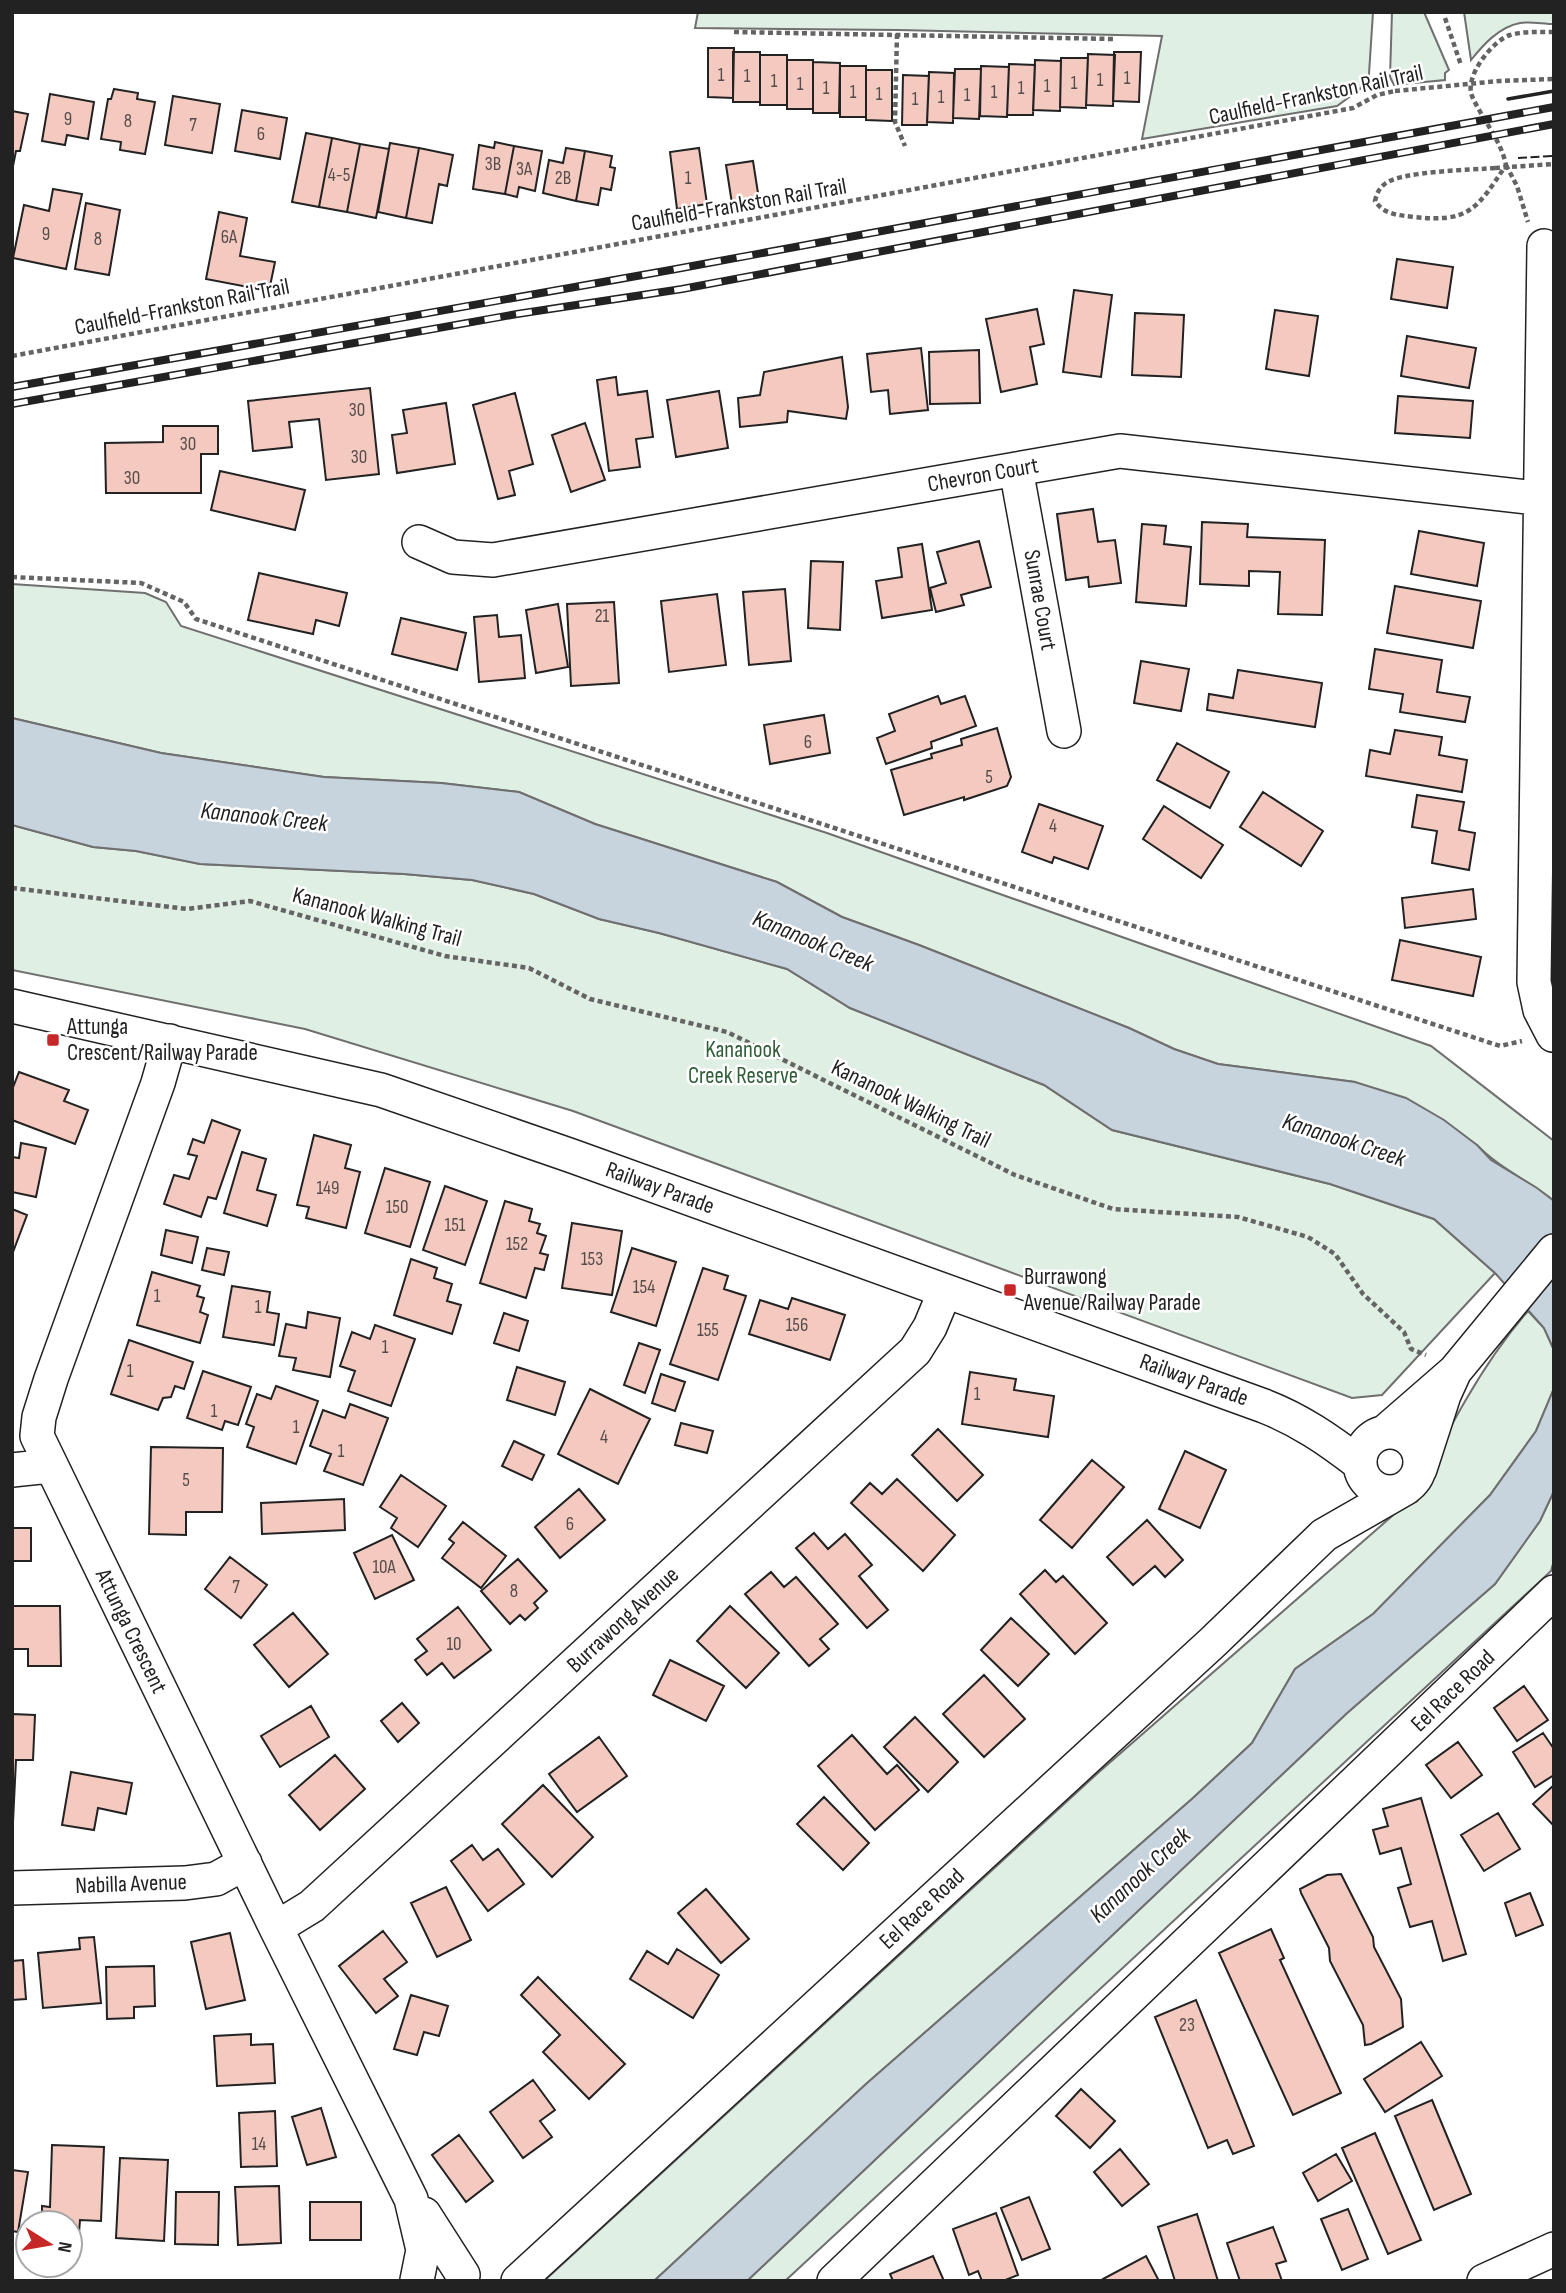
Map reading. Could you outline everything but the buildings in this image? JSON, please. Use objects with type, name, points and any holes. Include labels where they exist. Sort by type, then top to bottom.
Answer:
[{"type":"street","points":[[1535,233],[1548,499],[1534,982],[1540,1010],[1553,1035]]},
{"type":"street","name":"Chevron Court","points":[[419,542],[453,557],[493,560],[1120,451],[1548,499]]},
{"type":"street","name":"Sunrae Court","points":[[1016,469],[1064,731]]},
{"type":"street","name":"Railway Parade","points":[[12,1006],[381,1090],[1294,1418],[1405,1435],[1415,1444],[1420,1456],[1413,1478],[1394,1492],[1381,1491],[1365,1479],[1360,1466],[1332,1442],[1294,1418]]},
{"type":"street","name":"Attunga Crescent","points":[[170,1041],[158,1083],[51,1379],[39,1417],[34,1453],[245,1863],[411,2199],[424,2250],[417,2281]]},
{"type":"street","points":[[1384,1432],[1440,1363],[1490,1326],[1554,1251]]},
{"type":"street","name":"Burrawong Avenue","points":[[276,1928],[312,1906],[915,1351],[930,1327],[945,1291]]},
{"type":"street","points":[[1413,1478],[1444,1395],[1440,1363]]},
{"type":"street","name":"Eel Race Road","points":[[1324,1535],[1360,1466],[1365,1445],[1384,1432]]},
{"type":"street","points":[[12,1470],[34,1453]]},
{"type":"street","name":"Eel Race Road","points":[[518,2281],[1213,1642],[1324,1535],[1413,1478]]},
{"type":"street","name":"Eel Race Road","points":[[834,2281],[1554,1592]]},
{"type":"street","name":"Nabilla Avenue","points":[[12,1888],[185,1883],[216,1879],[245,1863]]},
{"type":"street","name":"Attunga Crescent","points":[[411,2199],[432,2222],[452,2260],[469,2278]]},
{"type":"street","points":[[1484,2281],[1554,2249]]},
{"type":"street","name":"Attunga Crescent","points":[[417,2281],[437,2272],[469,2278]]},
{"type":"path","points":[[1445,18],[1461,65]]},
{"type":"path","points":[[734,32],[1114,39]]},
{"type":"path","points":[[1535,233],[1500,147],[1471,94],[1471,82],[1479,64],[1506,36],[1526,32],[1554,32]]},
{"type":"path","points":[[897,34],[895,122],[905,146]]},
{"type":"path","name":"Caulfield-Frankston Rail Trail","points":[[12,356],[1353,108],[1377,95],[1395,91],[1499,81],[1554,79]]},
{"type":"path","points":[[1506,165],[1476,206],[1454,218],[1394,215],[1381,210],[1375,201],[1378,190],[1388,181],[1418,175],[1495,168],[1554,164]]},
{"type":"path","points":[[12,577],[141,583],[184,602],[196,619],[1500,1046],[1553,1035]]},
{"type":"path","name":"Kananook Walking Trail","points":[[12,888],[187,909],[250,901],[445,956],[529,968],[590,999],[727,1032],[1015,1175],[1114,1209],[1238,1217],[1308,1237],[1335,1254],[1363,1294],[1404,1332],[1411,1349],[1440,1363]]},
{"type":"green space","points":[[698,12],[1373,12],[1369,74],[1360,89],[1337,106],[1142,139],[1162,36],[695,28]]},
{"type":"green space","points":[[1392,12],[1424,12],[1449,70],[1445,73],[1445,80],[1394,85],[1390,77]]},
{"type":"green space","points":[[1464,12],[1554,12],[1554,24],[1528,22],[1505,28],[1492,37],[1471,60]]},
{"type":"green space","points":[[12,584],[145,593],[166,602],[181,626],[827,833],[1431,1046],[1554,1141],[1554,1201],[1495,1161],[1477,1145],[1355,1082],[1218,1064],[1174,1049],[1129,1028],[842,917],[777,882],[595,824],[519,792],[441,783],[324,777],[161,753],[12,718]]},
{"type":"green space","name":"Kananook Creek Reserve","points":[[12,825],[93,847],[136,851],[200,864],[472,880],[534,894],[599,919],[787,969],[850,1008],[1044,1085],[1112,1130],[1330,1184],[1434,1219],[1495,1273],[1382,1395],[1352,1398],[573,1111],[305,1029],[12,970]]},
{"type":"green space","points":[[1528,1311],[1544,1328],[1554,1350],[1554,1389],[1536,1431],[1490,1495],[1373,1614],[1295,1669],[1252,1743],[1193,1798],[866,2084],[654,2281],[544,2281],[1099,1772],[1415,1496],[1480,1376]]},
{"type":"green space","points":[[1554,1491],[1554,1560],[1551,1571],[785,2281],[747,2281],[1346,1714],[1495,1584],[1540,1521]]},
{"type":"water","name":"Kananook Creek","points":[[12,718],[161,753],[324,777],[441,783],[519,792],[595,824],[777,882],[842,917],[1129,1028],[1174,1049],[1218,1064],[1355,1082],[1406,1098],[1444,1120],[1477,1145],[1491,1160],[1554,1201],[1554,1350],[1544,1328],[1495,1273],[1434,1219],[1330,1184],[1112,1130],[1044,1085],[850,1008],[787,969],[599,919],[534,894],[472,880],[200,864],[136,851],[93,847],[12,825]]},
{"type":"water","name":"Kananook Creek","points":[[1554,1388],[1554,1491],[1540,1521],[1495,1584],[1346,1714],[747,2281],[654,2281],[866,2084],[1193,1798],[1252,1743],[1295,1669],[1373,1614],[1490,1495],[1536,1431]]},
{"type":"railway","points":[[12,387],[676,269],[1554,107]]},
{"type":"railway","points":[[12,404],[517,314],[682,289],[1554,124]]},
{"type":"fence","points":[[1518,158],[1554,156]]},
{"type":"wall","points":[[1508,99],[1554,91]]},
{"type":"place","name":"Attunga Crescent/Railway Parade","points":[[53,1040]]},
{"type":"place","name":"Burrawong Avenue/Railway Parade","points":[[1010,1290]]}]
